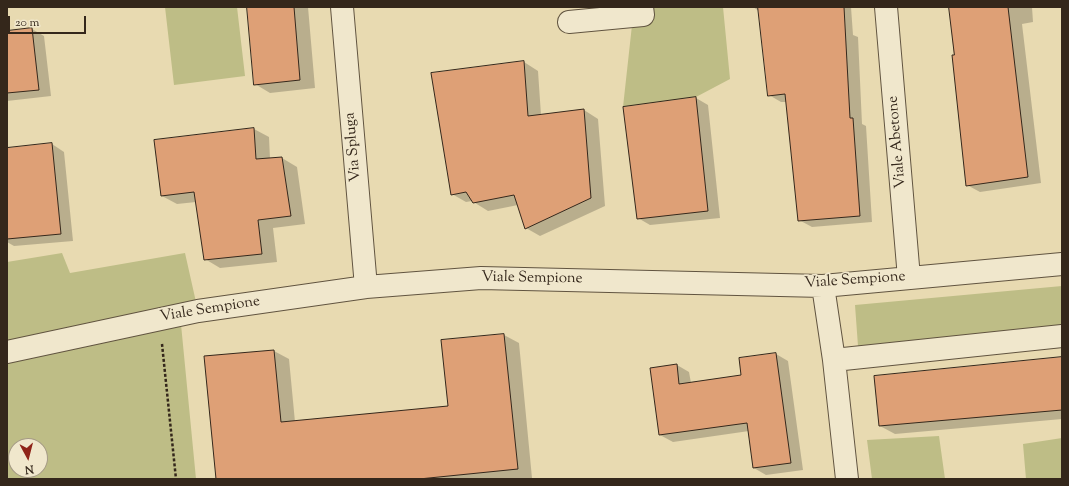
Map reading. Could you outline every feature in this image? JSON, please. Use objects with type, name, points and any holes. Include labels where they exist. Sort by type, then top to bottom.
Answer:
[{"type":"street","name":"Via Spluga","points":[[342,7],[366,287]]},
{"type":"street","points":[[569,22],[643,16],[642,7]]},
{"type":"street","name":"Viale Abetone","points":[[886,7],[909,278]]},
{"type":"street","name":"Viale Sempione","points":[[7,352],[198,310],[366,287],[481,278],[823,286],[1062,264]]},
{"type":"street","points":[[823,286],[834,360],[847,479]]},
{"type":"street","points":[[834,360],[1062,336]]},
{"type":"path","points":[[159,318],[176,479]]},
{"type":"shaded area","points":[[165,7],[237,7],[245,76],[174,85]]},
{"type":"shaded area","points":[[642,7],[723,7],[730,79],[696,97],[623,107],[633,16]]},
{"type":"shaded area","points":[[62,253],[70,273],[185,253],[198,311],[180,314],[196,479],[7,479],[7,262]]},
{"type":"shaded area","points":[[1062,286],[1062,327],[858,346],[855,305]]},
{"type":"shaded area","points":[[939,436],[945,479],[872,479],[867,440]]},
{"type":"shaded area","points":[[1062,438],[1062,479],[1026,479],[1023,444]]},
{"type":"building","points":[[247,7],[294,7],[300,80],[254,85]]},
{"type":"building","points":[[758,7],[844,7],[850,118],[853,118],[860,216],[798,221],[785,94],[768,96]]},
{"type":"building","points":[[949,7],[1008,7],[1028,177],[966,186],[952,55],[954,55]]},
{"type":"building","points":[[32,28],[39,90],[7,93],[7,31]]},
{"type":"building","points":[[524,61],[528,116],[584,109],[591,198],[525,229],[514,195],[473,203],[466,192],[451,195],[431,73]]},
{"type":"building","points":[[696,97],[708,211],[637,219],[623,107]]},
{"type":"building","points":[[254,128],[256,159],[282,157],[291,216],[258,220],[262,254],[204,260],[194,192],[161,196],[154,140]]},
{"type":"building","points":[[52,143],[61,234],[7,239],[7,148]]},
{"type":"building","points":[[504,334],[518,469],[419,479],[216,479],[204,356],[274,350],[281,422],[448,406],[441,340]]},
{"type":"building","points":[[776,353],[791,463],[753,468],[747,423],[659,435],[650,368],[677,364],[679,384],[741,375],[739,358]]},
{"type":"building","points":[[1062,357],[1062,410],[879,426],[874,376]]}]
